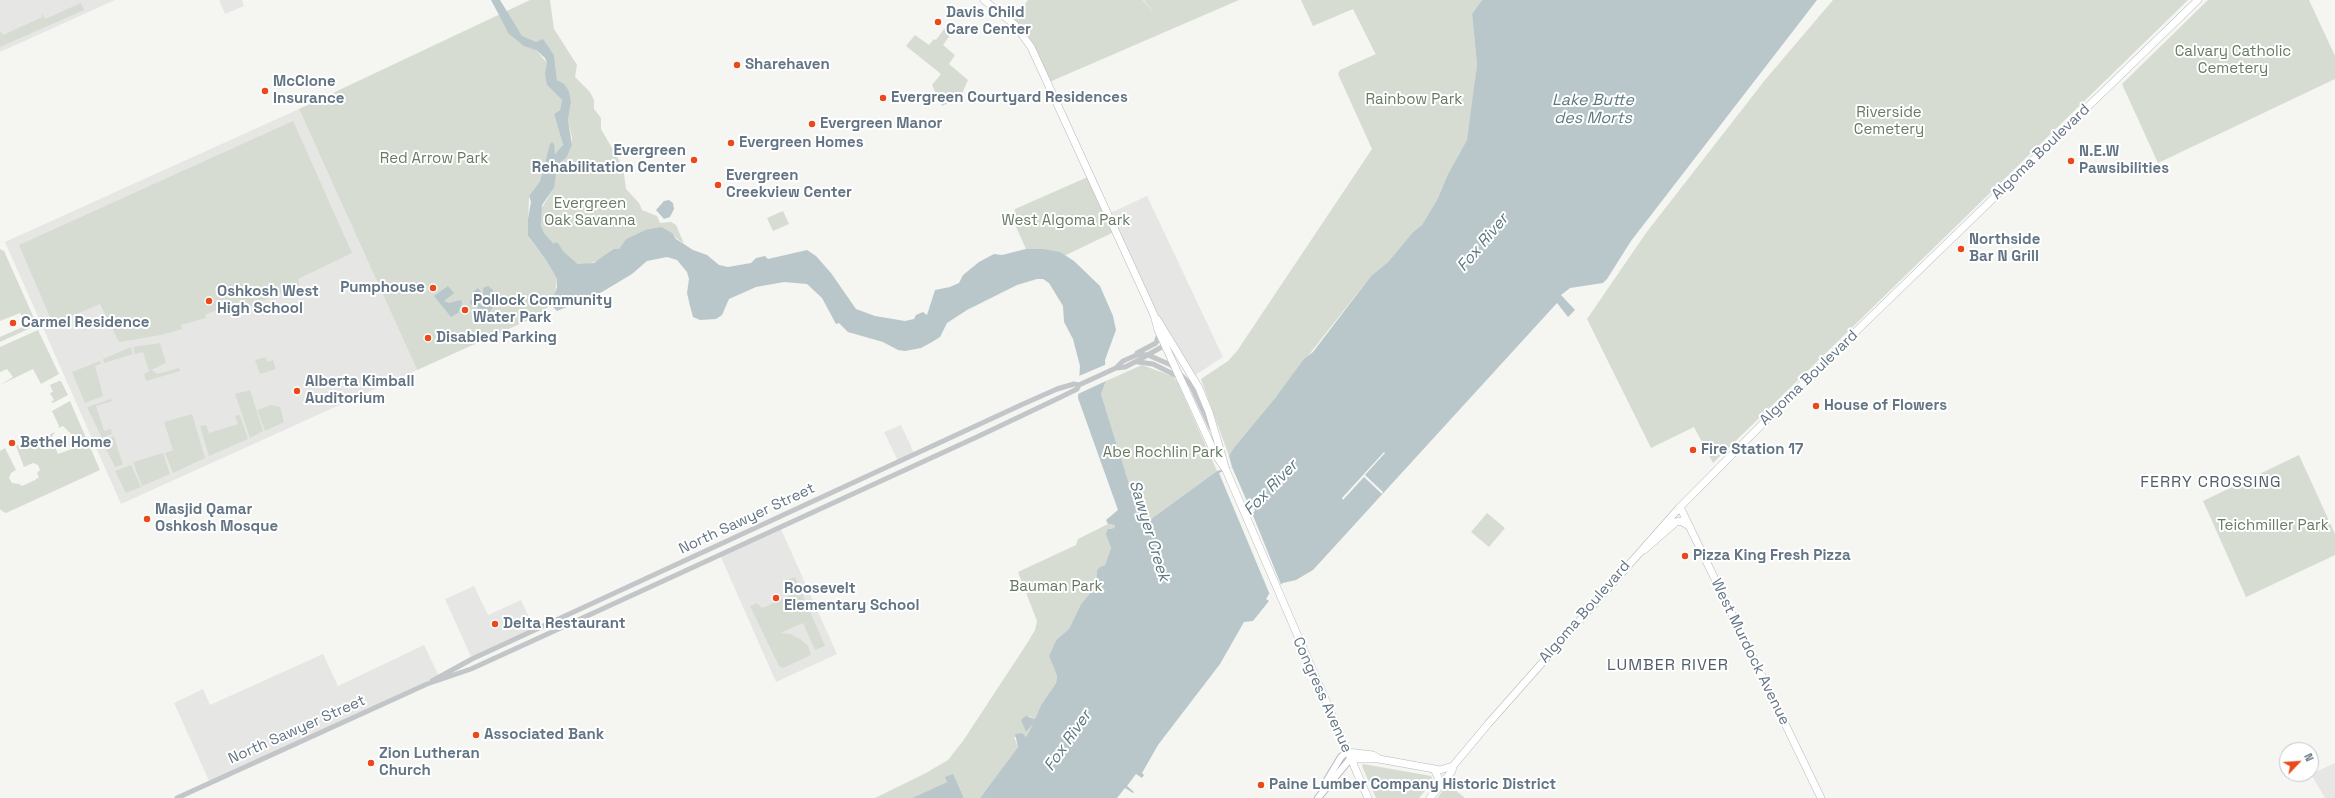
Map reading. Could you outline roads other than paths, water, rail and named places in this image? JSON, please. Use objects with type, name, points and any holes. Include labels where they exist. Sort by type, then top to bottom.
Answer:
[{"type":"main road","points":[[984,0],[1015,25],[1031,47],[1167,342],[1180,378],[1215,454],[1226,470]]},
{"type":"main road","points":[[992,0],[994,8]]},
{"type":"main road","name":"Algoma Boulevard","points":[[1430,798],[1452,772],[1453,766],[1634,556],[1680,507],[1815,371],[2198,0]]},
{"type":"main road","points":[[1154,315],[1160,333],[1200,388],[1209,412],[1226,470]]},
{"type":"main road","name":"Congress Avenue","points":[[1226,470],[1277,592],[1368,798]]},
{"type":"main road","name":"West Murdock Avenue","points":[[1680,507],[1821,798]]},
{"type":"main road","points":[[1634,556],[1648,548],[1676,522],[1681,521],[1690,527]]},
{"type":"main road","points":[[1318,798],[1349,756],[1379,759],[1434,769],[1444,769],[1453,766]]},
{"type":"main road","points":[[1434,769],[1438,778],[1437,789]]},
{"type":"street","name":"North Sawyer Street","points":[[1116,368],[1123,361],[1134,354],[1156,343],[1160,333]]},
{"type":"street","name":"North Sawyer Street","points":[[427,684],[470,670],[631,596],[1061,397],[1077,389],[1079,385],[1106,372],[1134,363],[1167,342]]},
{"type":"street","points":[[1134,354],[1148,355],[1176,368],[1191,385],[1215,436]]},
{"type":"street","points":[[1134,363],[1145,362],[1153,364],[1180,378]]},
{"type":"street","name":"North Sawyer Street","points":[[177,798],[427,684],[472,659],[1057,388],[1074,384],[1079,385]]},
{"type":"water","points":[[491,0],[500,0],[522,36],[536,42],[543,39],[554,55],[557,80],[564,84],[569,91],[571,102],[568,120],[572,145],[567,157],[554,168],[556,174],[554,188],[542,205],[541,225],[544,233],[554,244],[555,242],[558,243],[564,252],[578,264],[594,263],[613,249],[619,249],[626,239],[645,230],[661,227],[672,233],[676,239],[693,250],[707,255],[719,265],[728,267],[751,263],[756,258],[765,256],[768,259],[807,250],[816,256],[831,273],[856,309],[875,316],[905,321],[914,319],[916,315],[923,312],[927,315],[935,290],[950,287],[959,283],[963,275],[979,262],[994,254],[1002,255],[1026,249],[1043,249],[1060,252],[1074,261],[1100,286],[1113,316],[1116,330],[1105,360],[1106,381],[1101,394],[1131,490],[1147,519],[1151,519],[1217,471],[1232,467],[1229,456],[1234,448],[1275,398],[1304,359],[1313,352],[1371,276],[1388,262],[1413,232],[1422,225],[1438,198],[1447,176],[1467,140],[1477,65],[1472,14],[1482,0],[1817,0],[1631,241],[1607,279],[1603,283],[1570,288],[1561,295],[1575,310],[1568,317],[1557,303],[1313,570],[1296,580],[1283,583],[1269,594],[1266,599],[1269,601],[1253,621],[1244,622],[1220,664],[1158,745],[1142,773],[1144,775],[1142,778],[1136,774],[1127,786],[1134,792],[1133,793],[1125,788],[1117,798],[980,798],[1018,747],[1015,734],[1022,733],[1026,737],[1033,724],[1026,732],[1021,720],[1026,716],[1035,719],[1041,705],[1056,683],[1057,676],[1049,656],[1056,640],[1069,629],[1081,604],[1096,586],[1097,570],[1105,565],[1111,548],[1106,534],[1108,529],[1114,528],[1115,525],[1108,524],[1106,520],[1118,510],[1078,398],[1080,366],[1073,339],[1064,322],[1063,306],[1049,283],[1043,279],[1037,279],[1017,285],[967,310],[947,323],[940,337],[932,342],[921,348],[905,351],[898,350],[883,342],[848,332],[839,323],[836,324],[822,298],[807,284],[784,282],[756,287],[729,299],[722,315],[716,319],[700,320],[693,317],[690,306],[687,293],[689,279],[687,272],[677,260],[667,257],[647,261],[632,274],[602,292],[557,311],[551,305],[557,287],[557,279],[546,260],[528,236],[528,219],[531,202],[529,196],[540,181],[550,144],[552,142],[554,144],[555,154],[563,145],[554,114],[560,110],[562,100],[547,85],[545,74],[547,63],[545,58],[536,50],[524,46],[509,34]]},
{"type":"water","points":[[669,200],[673,203],[674,209],[670,217],[664,219],[656,210],[664,201]]},
{"type":"water","points":[[448,286],[454,293],[444,301],[449,303],[461,300],[462,303],[458,313],[451,317],[434,296]]},
{"type":"water","points":[[488,286],[493,290],[491,296],[493,307],[485,319],[479,321],[475,314],[480,309],[470,304],[470,300],[474,300],[483,306],[483,298],[477,298],[473,292],[478,288],[483,295],[483,288]]},
{"type":"water","points":[[953,774],[964,798],[912,798],[947,782],[945,777]]},
{"type":"place","name":"Davis Child Care Center","points":[[938,22]]},
{"type":"place","name":"Sharehaven","points":[[737,65]]},
{"type":"place","name":"McClone Insurance","points":[[265,91]]},
{"type":"place","name":"Evergreen Courtyard Residences","points":[[883,98]]},
{"type":"place","name":"Evergreen Manor","points":[[812,124]]},
{"type":"place","name":"Evergreen Homes","points":[[731,143]]},
{"type":"place","name":"Evergreen Rehabilitation Center","points":[[694,160]]},
{"type":"place","name":"N.E.W Pawsibilities","points":[[2071,161]]},
{"type":"place","name":"Evergreen Creekview Center","points":[[718,185]]},
{"type":"place","name":"Northside Bar N Grill","points":[[1961,249]]},
{"type":"place","name":"Pumphouse","points":[[433,288]]},
{"type":"place","name":"Oshkosh West High School","points":[[209,301]]},
{"type":"place","name":"Pollock Community Water Park","points":[[465,310]]},
{"type":"place","name":"Carmel Residence","points":[[13,323]]},
{"type":"place","name":"Disabled Parking","points":[[428,338]]},
{"type":"place","name":"Alberta Kimball Auditorium","points":[[297,391]]},
{"type":"place","name":"House of Flowers","points":[[1816,406]]},
{"type":"place","name":"Bethel Home","points":[[12,443]]},
{"type":"place","name":"Fire Station 17","points":[[1693,450]]},
{"type":"place","name":"Masjid Qamar Oshkosh Mosque","points":[[147,519]]},
{"type":"place","name":"Pizza King Fresh Pizza","points":[[1685,556]]},
{"type":"place","name":"Roosevelt Elementary School","points":[[776,598]]},
{"type":"place","name":"Delta Restaurant","points":[[495,624]]},
{"type":"place","name":"Associated Bank","points":[[476,735]]},
{"type":"place","name":"Zion Lutheran Church","points":[[371,763]]},
{"type":"place","name":"Paine Lumber Company Historic District","points":[[1261,785]]},
{"type":"district","name":"FERRY CROSSING","points":[[2211,483]]},
{"type":"district","name":"LUMBER RIVER","points":[[1668,666]]},
{"type":"park label","name":"Calvary Catholic Cemetery","points":[[2233,60]]},
{"type":"park label","name":"Rainbow Park","points":[[1414,100]]},
{"type":"park label","name":"Riverside Cemetery","points":[[1889,122]]},
{"type":"park label","name":"Red Arrow Park","points":[[434,159]]},
{"type":"park label","name":"Evergreen Oak Savanna","points":[[590,212]]},
{"type":"park label","name":"West Algoma Park","points":[[1066,221]]},
{"type":"park label","name":"Abe Rochlin Park","points":[[1163,453]]},
{"type":"park label","name":"Teichmiller Park","points":[[2273,526]]},
{"type":"park label","name":"Bauman Park","points":[[1056,587]]},
{"type":"water label","name":"Lake Butte des Morts","points":[[1593,110]]},
{"type":"water label","name":"Fox River","points":[[1483,243]]},
{"type":"water label","name":"Fox River","points":[[1271,488]]},
{"type":"water label","name":"Sawyer Creek","points":[[1149,531]]},
{"type":"water label","name":"Fox River","points":[[1068,741]]}]
